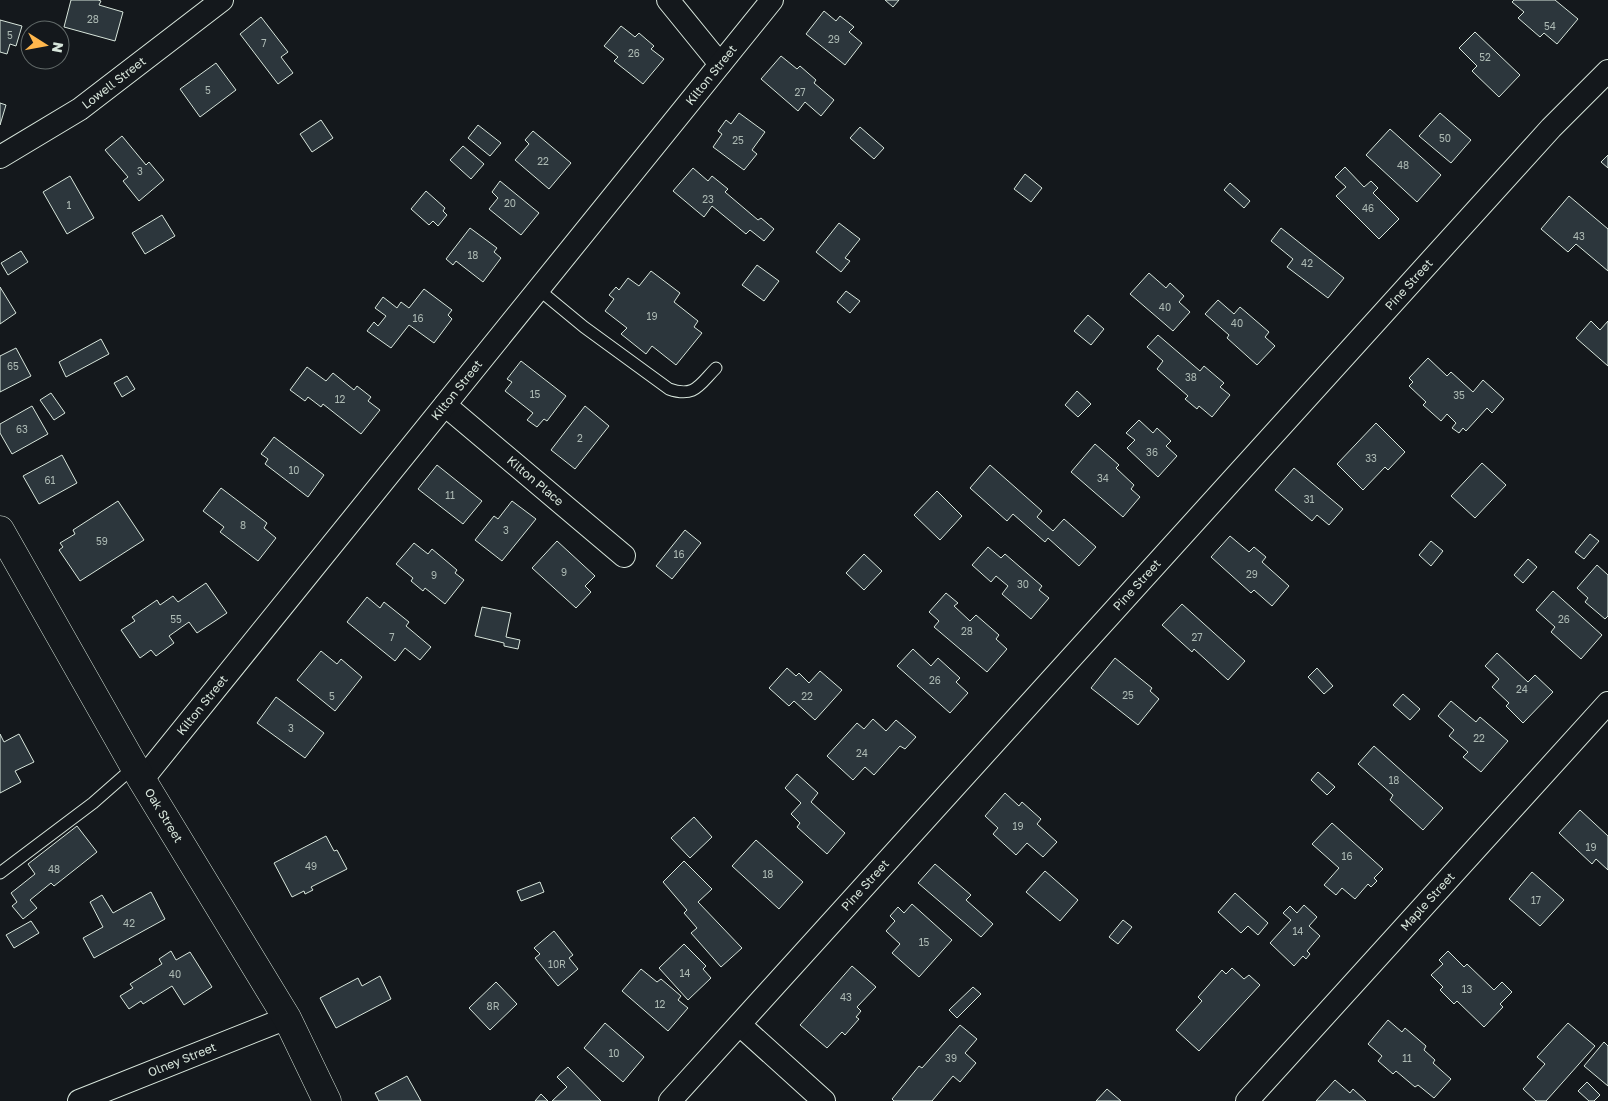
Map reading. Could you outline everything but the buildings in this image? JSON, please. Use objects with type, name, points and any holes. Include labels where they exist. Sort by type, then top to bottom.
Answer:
[{"type":"street","name":"Lowell Street","points":[[0,157],[80,109],[222,0]]},
{"type":"street","points":[[668,0],[720,64]]},
{"type":"street","name":"Kilton Street","points":[[138,774],[445,405],[772,0]]},
{"type":"street","name":"Pine Street","points":[[670,1101],[1551,128],[1608,71]]},
{"type":"street","name":"Kilton Place","points":[[445,405],[624,556]]},
{"type":"street","name":"Oak Street","points":[[0,530],[138,774],[287,1018],[327,1101]]},
{"type":"street","name":"Maple Street","points":[[1247,1101],[1608,703]]},
{"type":"street","name":"Olney Street","points":[[79,1101],[287,1018]]},
{"type":"street","points":[[740,1025],[824,1101]]},
{"type":"lane","points":[[538,289],[584,328],[669,389],[681,393],[693,391],[716,368]]},
{"type":"lane","points":[[0,873],[93,803],[138,774]]}]
